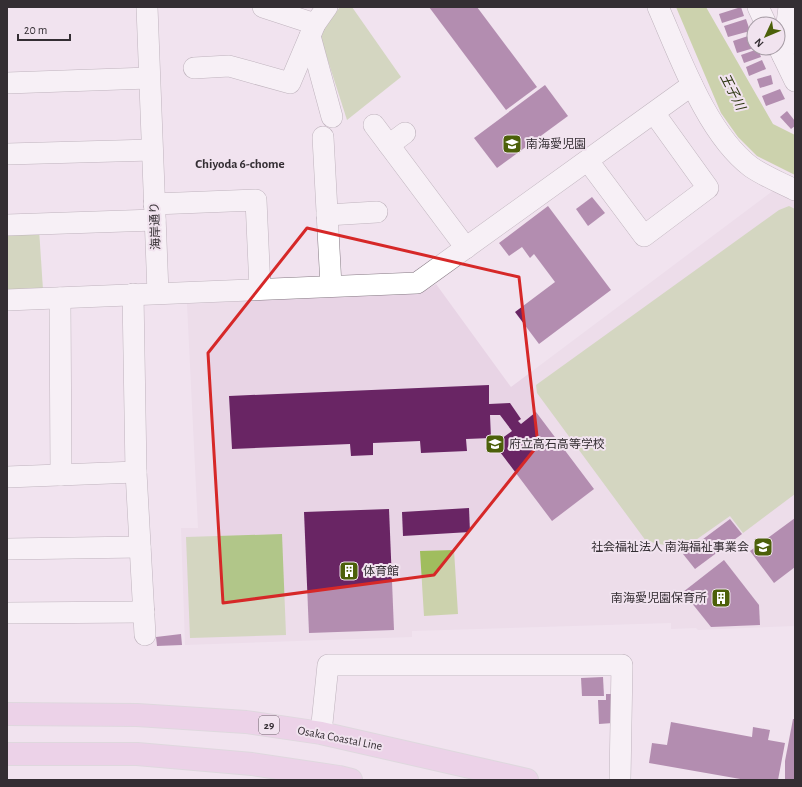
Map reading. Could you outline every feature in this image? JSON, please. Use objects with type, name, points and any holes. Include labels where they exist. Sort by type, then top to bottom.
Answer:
[{"type":"main road","name":"Osaka Coastal Line","points":[[7,714],[137,715],[246,722],[321,733],[527,780]]},
{"type":"main road","points":[[7,754],[136,754],[252,764],[352,780]]},
{"type":"street","name":"海岸通り","points":[[147,7],[158,293]]},
{"type":"street","points":[[263,7],[312,30]]},
{"type":"street","points":[[194,68],[229,66],[290,83],[312,30],[327,7]]},
{"type":"street","points":[[658,7],[692,85],[717,130],[728,145],[752,168],[795,190]]},
{"type":"street","points":[[786,22],[789,7]]},
{"type":"street","points":[[312,30],[332,116]]},
{"type":"street","points":[[782,56],[795,81]]},
{"type":"street","points":[[7,83],[149,78]]},
{"type":"street","points":[[7,300],[417,283],[692,85]]},
{"type":"street","points":[[588,161],[644,236],[708,188],[654,113]]},
{"type":"street","points":[[374,125],[397,139],[466,248]]},
{"type":"street","points":[[323,137],[331,286]]},
{"type":"street","points":[[7,154],[152,150]]},
{"type":"street","points":[[7,225],[155,212],[256,200],[260,289]]},
{"type":"street","points":[[327,215],[377,212]]},
{"type":"street","points":[[133,294],[136,472],[145,635]]},
{"type":"street","points":[[60,298],[61,475]]},
{"type":"street","points":[[7,477],[136,472]]},
{"type":"street","points":[[7,549],[140,547]]},
{"type":"street","points":[[7,613],[144,612]]},
{"type":"street","points":[[321,733],[328,665],[622,665],[620,780]]},
{"type":"highlighted area","points":[[307,228],[519,277],[538,445],[434,575],[223,603],[208,353]]},
{"type":"shaded area","points":[[340,7],[352,7],[401,77],[347,120],[321,39],[322,31]]},
{"type":"shaded area","name":"府立高石高等学校","points":[[774,190],[795,201],[795,626],[698,630],[696,628],[671,629],[671,623],[412,631],[412,637],[185,645],[181,528],[198,528],[187,304],[424,291],[436,284],[511,387]]},
{"type":"shaded area","points":[[789,206],[795,209],[795,494],[743,533],[730,516],[683,549],[646,541],[537,393],[536,385],[779,210]]},
{"type":"shaded area","points":[[39,229],[43,290],[7,290],[7,230]]},
{"type":"shaded area","points":[[282,534],[286,635],[190,638],[186,537]]},
{"type":"water","name":"王子川","points":[[676,7],[706,7],[773,124],[795,135],[795,175],[757,156],[738,137],[721,113]]},
{"type":"water","points":[[454,550],[458,614],[424,616],[420,551]]},
{"type":"building","points":[[429,7],[477,7],[537,87],[506,110]]},
{"type":"building","points":[[741,7],[744,16],[722,23],[719,14]]},
{"type":"building","points":[[746,19],[746,32],[728,37],[724,26]]},
{"type":"building","points":[[746,37],[746,50],[737,53],[733,41]]},
{"type":"building","points":[[746,53],[746,56],[761,57],[744,63],[741,55]]},
{"type":"building","points":[[762,60],[766,69],[749,76],[746,67]]},
{"type":"building","points":[[771,75],[773,84],[760,88],[757,79]]},
{"type":"building","points":[[545,85],[568,116],[497,168],[474,138]]},
{"type":"building","points":[[780,89],[785,99],[766,106],[762,96]]},
{"type":"building","points":[[787,111],[795,121],[795,126],[791,129],[780,117]]},
{"type":"building","points":[[592,197],[605,213],[588,226],[576,209]]},
{"type":"building","points":[[548,206],[611,290],[539,344],[515,312],[555,282],[534,254],[530,258],[522,247],[509,256],[499,243]]},
{"type":"building","points":[[489,385],[489,404],[510,403],[521,419],[518,421],[521,424],[536,412],[594,489],[552,521],[494,444],[512,431],[500,415],[490,415],[491,438],[466,439],[467,451],[421,453],[420,441],[373,443],[373,455],[351,456],[350,444],[232,449],[229,396]]},
{"type":"building","points":[[469,508],[470,532],[403,536],[402,512]]},
{"type":"building","name":"体育館","points":[[389,509],[394,630],[309,633],[304,512]]},
{"type":"building","points":[[795,518],[795,567],[774,583],[750,551]]},
{"type":"building","points":[[730,519],[742,534],[695,569],[683,554]]},
{"type":"building","name":"南海愛児園保育所","points":[[724,560],[759,605],[760,625],[711,627],[683,592]]},
{"type":"building","points":[[181,634],[182,645],[157,646],[156,637]]},
{"type":"building","points":[[603,677],[604,696],[582,696],[581,678]]},
{"type":"building","points":[[606,694],[612,694],[613,723],[599,724],[598,700],[606,700]]},
{"type":"building","points":[[793,719],[795,719],[795,780],[785,780],[785,761]]},
{"type":"building","points":[[671,722],[752,737],[753,727],[770,730],[768,740],[785,743],[778,780],[746,780],[649,763],[652,743],[667,745]]},
{"type":"place","name":"南海愛児園","points":[[512,144]]},
{"type":"place","name":"府立高石高等学校","points":[[495,444]]},
{"type":"place","name":"社会福祉法人 南海福祉事業会","points":[[763,547]]},
{"type":"place","name":"体育館","points":[[349,571]]},
{"type":"place","name":"南海愛児園保育所","points":[[721,598]]},
{"type":"district","name":"Chiyoda 6-chome","points":[[240,164]]}]
